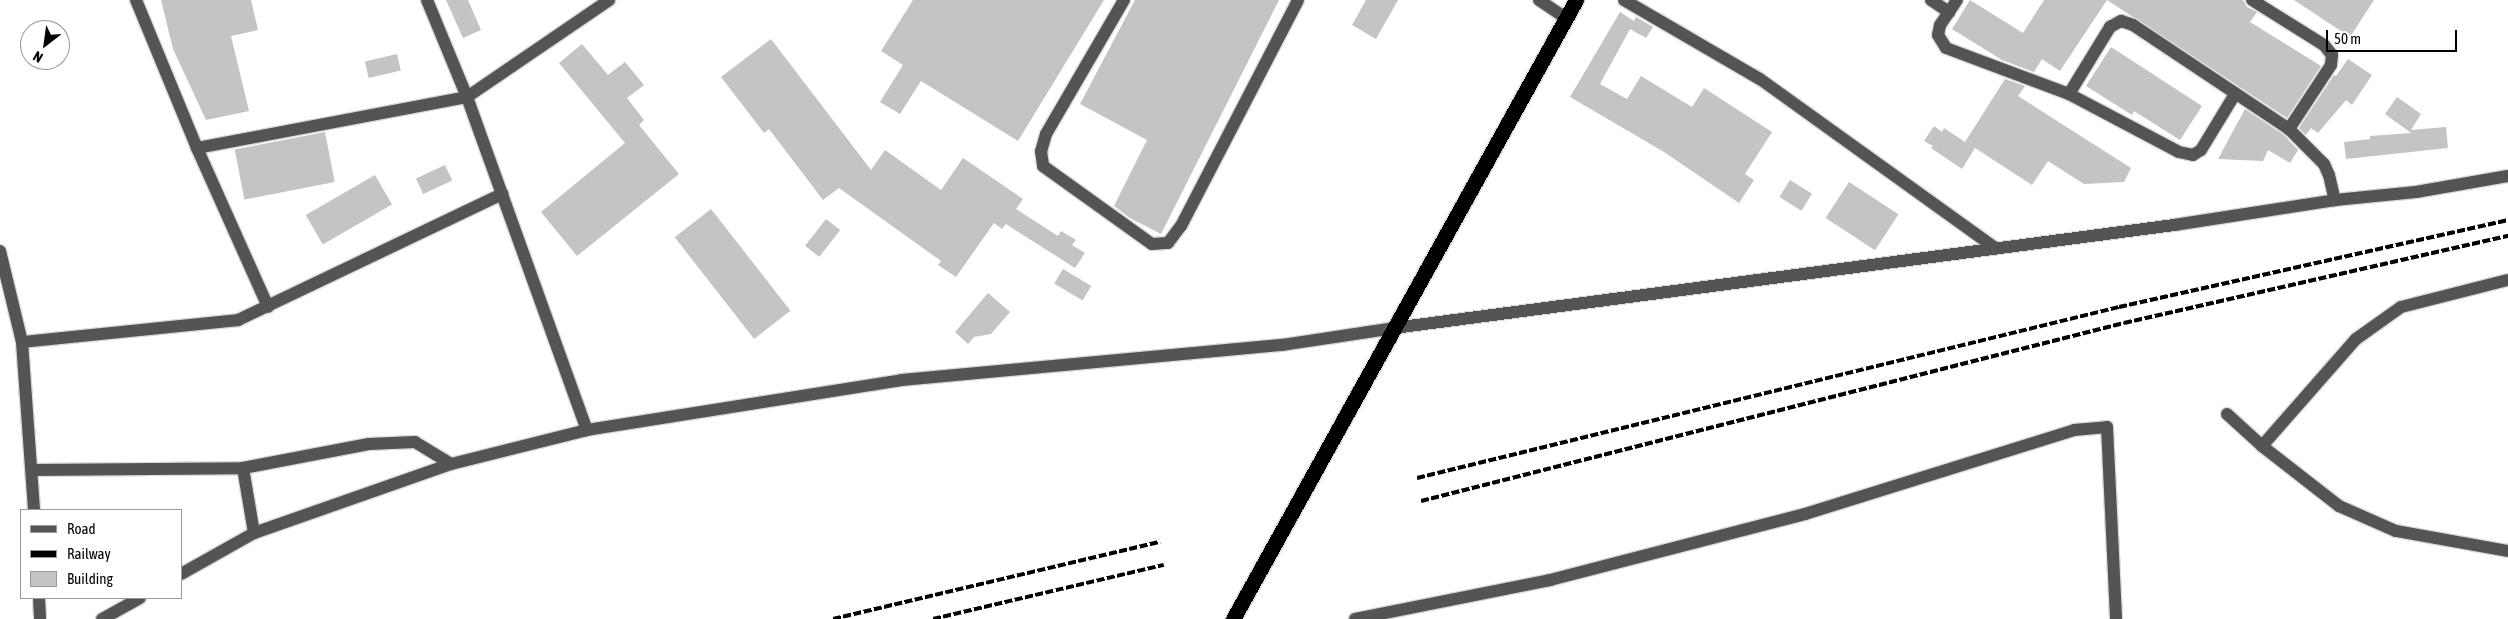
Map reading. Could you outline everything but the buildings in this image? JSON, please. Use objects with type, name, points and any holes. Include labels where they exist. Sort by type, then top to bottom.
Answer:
[{"type":"highway","points":[[1233,619],[1576,0]]},
{"type":"street","points":[[136,0],[197,148],[268,307]]},
{"type":"street","points":[[427,0],[468,97],[587,430]]},
{"type":"street","points":[[197,148],[468,97],[609,0]]},
{"type":"street","points":[[1124,0],[1046,134],[1041,151],[1043,166],[1152,244],[1168,243],[1181,226],[1298,0]]},
{"type":"street","points":[[1540,0],[1566,18]]},
{"type":"street","points":[[1624,0],[1760,79],[1995,248]]},
{"type":"street","points":[[1931,0],[1949,12]]},
{"type":"street","points":[[1958,0],[1940,25],[1938,35],[1946,48],[2069,94],[2179,152],[2193,155],[2201,150],[2235,94]]},
{"type":"street","points":[[2252,0],[2324,45],[2332,55],[2331,65],[2289,129]]},
{"type":"street","points":[[2069,94],[2110,27],[2121,21],[2133,25],[2289,129],[2324,164],[2329,175],[2335,200]]},
{"type":"street","points":[[182,573],[254,533],[451,464],[587,430],[902,380],[1282,346],[1394,328],[1995,248],[2335,200],[2416,192],[2508,176]]},
{"type":"street","points":[[22,342],[238,320],[502,194]]},
{"type":"street","points":[[0,251],[22,342],[34,509]]},
{"type":"street","points":[[2262,446],[2356,339],[2401,307],[2508,280]]},
{"type":"street","points":[[2227,414],[2262,446],[2340,506],[2396,531],[2508,551]]},
{"type":"street","points":[[1355,619],[1550,580],[1805,514],[2074,430],[2107,427],[2116,619]]},
{"type":"street","points":[[32,470],[243,468],[369,444],[415,442],[451,464]]},
{"type":"street","points":[[243,468],[254,533]]},
{"type":"street","points":[[38,599],[40,619]]},
{"type":"street","points":[[102,619],[138,599]]},
{"type":"railway","points":[[1417,478],[2119,307],[2508,220]]},
{"type":"railway","points":[[1421,501],[2124,323],[2508,236]]},
{"type":"railway","points":[[833,619],[1160,542]]},
{"type":"railway","points":[[933,619],[1164,565]]}]
